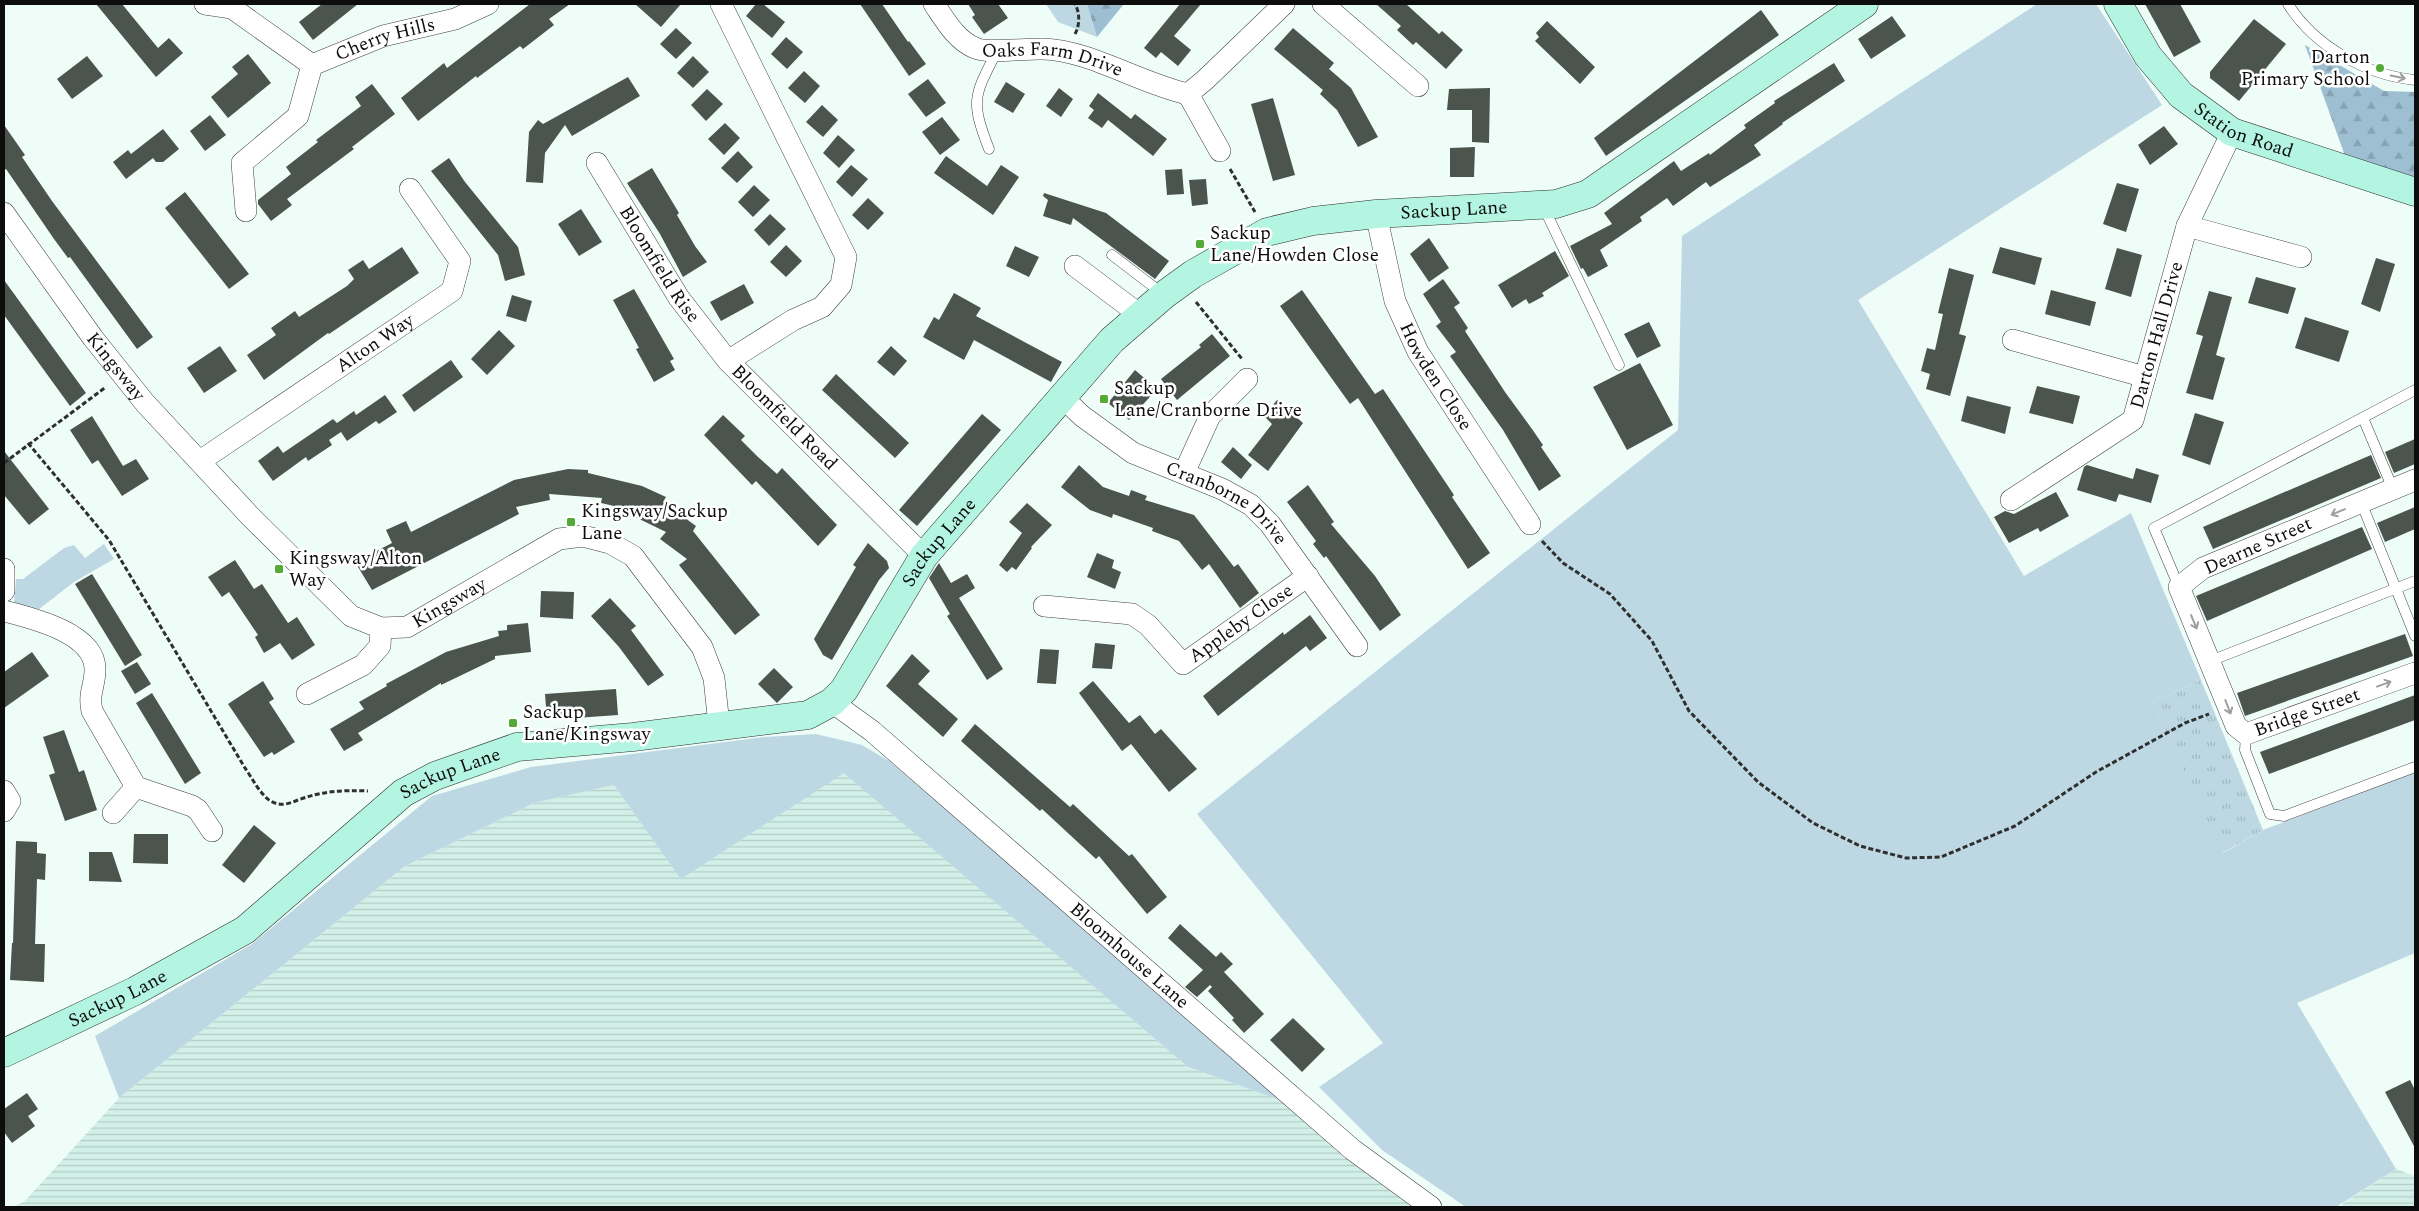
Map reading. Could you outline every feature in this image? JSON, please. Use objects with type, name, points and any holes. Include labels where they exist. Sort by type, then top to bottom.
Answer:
[{"type":"street","name":"Cherry Hills","points":[[205,4],[232,8],[312,65]]},
{"type":"street","name":"Cherry Hills","points":[[312,65],[383,36],[455,19],[488,4]]},
{"type":"street","name":"Bloomfield Road","points":[[721,4],[846,256],[841,285],[822,307],[793,320],[728,361],[924,556]]},
{"type":"street","name":"Oaks Farm Drive","points":[[934,4],[953,32],[975,49],[1044,49],[1078,56],[1165,89],[1188,94]]},
{"type":"street","points":[[1220,152],[1188,94],[1284,4]]},
{"type":"street","points":[[1323,4],[1418,86]]},
{"type":"street","name":"Sackup Lane","points":[[4,1053],[135,991],[245,930],[398,798],[435,776],[518,747],[633,737],[808,715],[832,702],[844,690],[924,556],[1112,340],[1172,289],[1266,232],[1313,221],[1376,214],[1556,204],[1588,194],[1864,4]]},
{"type":"street","name":"Station Road","points":[[2118,4],[2148,56],[2181,95],[2232,132],[2415,192]]},
{"type":"street","name":"Cherry Hills","points":[[246,211],[242,163],[298,116],[312,65]]},
{"type":"street","name":"Darton Hall Drive","points":[[2011,500],[2133,420],[2187,226],[2232,132]]},
{"type":"street","name":"Bloomfield Rise","points":[[597,163],[679,298],[728,361]]},
{"type":"street","name":"Alton Way","points":[[200,461],[452,291],[460,261],[410,189]]},
{"type":"street","name":"Kingsway","points":[[4,213],[122,375],[145,403],[250,516],[351,616],[381,628],[407,627],[559,539],[583,536],[610,543],[633,556],[702,647],[714,678],[719,725]]},
{"type":"street","name":"Howden Close","points":[[1376,214],[1395,301],[1418,352],[1530,524]]},
{"type":"street","points":[[2187,226],[2301,257]]},
{"type":"street","points":[[1075,266],[1140,315]]},
{"type":"street","points":[[2014,340],[2145,377]]},
{"type":"street","points":[[1184,474],[1210,416],[1247,379]]},
{"type":"street","name":"Cranborne Drive","points":[[1062,397],[1082,416],[1133,453],[1222,489],[1251,505],[1270,524],[1358,646]]},
{"type":"street","name":"Dearne Street","points":[[2179,587],[2200,562],[2415,480]]},
{"type":"street","points":[[4,569],[4,591]]},
{"type":"street","name":"Appleby Close","points":[[1044,606],[1132,614],[1148,625],[1183,664],[1308,576]]},
{"type":"street","points":[[2179,587],[2210,661]]},
{"type":"street","points":[[4,610],[59,629],[81,642],[92,655],[96,670],[89,699],[92,711],[136,787],[192,806],[198,810],[212,831]]},
{"type":"street","points":[[307,694],[363,665],[380,646],[381,628]]},
{"type":"street","name":"Bridge Street","points":[[2210,661],[2236,726],[2246,734],[2415,673]]},
{"type":"street","name":"Bloomhouse Lane","points":[[832,702],[872,731],[1353,1150],[1431,1207]]},
{"type":"street","points":[[113,813],[136,787]]},
{"type":"street","points":[[4,791],[10,801],[4,811]]},
{"type":"lane","points":[[2288,4],[2299,20],[2335,52],[2383,73],[2415,80]]},
{"type":"lane","points":[[989,149],[976,106],[979,87],[998,50]]},
{"type":"lane","points":[[1542,204],[1619,365]]},
{"type":"lane","points":[[1112,255],[1172,289]]},
{"type":"lane","points":[[2179,587],[2154,528],[2179,520],[2415,390]]},
{"type":"lane","points":[[2363,418],[2393,489]]},
{"type":"lane","points":[[2361,502],[2415,636]]},
{"type":"lane","points":[[2210,661],[2415,581]]},
{"type":"lane","points":[[2246,734],[2245,750],[2270,814],[2284,816],[2415,767]]},
{"type":"path","points":[[1063,53],[1078,29],[1079,12],[1075,4]]},
{"type":"path","points":[[1220,152],[1266,232]]},
{"type":"path","points":[[1172,289],[1242,358],[1247,379]]},
{"type":"path","points":[[4,463],[28,443],[122,375]]},
{"type":"path","points":[[28,443],[108,540],[245,768],[267,799],[276,804],[286,804],[318,793],[337,790],[368,791],[398,798]]},
{"type":"path","points":[[1530,524],[1562,563],[1610,594],[1652,641],[1690,711],[1758,782],[1813,823],[1860,846],[1906,858],[1941,857],[2015,826],[2096,772],[2185,722],[2228,706]]},
{"type":"green space","points":[[1046,4],[1087,4],[1097,37],[1058,22]]},
{"type":"green space","points":[[1087,4],[1124,4],[1097,37]]},
{"type":"green space","points":[[2037,4],[2096,4],[2162,105],[1858,300],[2024,576],[2131,513],[2201,680],[2152,702],[2223,853],[2263,830],[2415,772],[2415,953],[2297,1003],[2396,1169],[2336,1207],[1466,1207],[1382,1150],[1319,1087],[1383,1043],[1197,814],[1678,430],[1682,236]]},
{"type":"green space","points":[[2305,45],[2384,91],[2415,92],[2415,186],[2348,164]]},
{"type":"green space","points":[[104,544],[114,559],[74,582],[34,613],[14,604],[16,579],[23,579],[64,548],[74,545],[85,558]]},
{"type":"green space","points":[[2201,680],[2263,830],[2222,853],[2152,702]]},
{"type":"green space","points":[[816,734],[862,745],[889,761],[1291,1104],[1188,1067],[844,773],[681,879],[614,785],[534,803],[405,866],[119,1098],[95,1036],[252,944],[432,796],[531,767],[764,737]]},
{"type":"green space","points":[[844,772],[1188,1067],[1291,1104],[1413,1207],[13,1207],[25,1201],[119,1098],[405,866],[534,803],[614,785],[682,878]]},
{"type":"green space","points":[[2396,1169],[2415,1176],[2415,1207],[2342,1207],[2342,1204]]},
{"type":"building","points":[[96,4],[122,4],[158,48],[169,38],[183,53],[156,77]]},
{"type":"building","points":[[322,4],[358,4],[313,40],[299,22]]},
{"type":"building","points":[[530,4],[570,4],[549,19],[554,25],[523,49],[520,46],[477,78],[476,76],[418,121],[401,98],[444,63],[447,68]]},
{"type":"building","points":[[635,4],[681,4],[661,27]]},
{"type":"building","points":[[756,4],[763,4],[785,22],[772,38],[746,16]]},
{"type":"building","points":[[860,4],[882,4],[908,42],[926,64],[909,76]]},
{"type":"building","points":[[968,4],[998,4],[1008,18],[984,34],[972,17],[975,15]]},
{"type":"building","points":[[1180,4],[1201,4],[1174,36],[1191,50],[1178,66],[1161,52],[1156,58],[1144,48]]},
{"type":"building","points":[[1376,4],[1406,4],[1439,34],[1442,31],[1463,50],[1446,69],[1416,42],[1413,45],[1397,30],[1401,26]]},
{"type":"building","points":[[2145,4],[2180,4],[2201,42],[2174,57]]},
{"type":"building","points":[[1761,10],[1779,35],[1606,156],[1594,138]]},
{"type":"building","points":[[1892,16],[1906,36],[1871,59],[1858,39]]},
{"type":"building","points":[[2254,19],[2286,44],[2239,101],[2210,78],[2210,72]]},
{"type":"building","points":[[1547,21],[1595,67],[1580,84],[1535,41],[1539,37],[1536,33]]},
{"type":"building","points":[[676,28],[692,43],[676,59],[660,44]]},
{"type":"building","points":[[1293,28],[1334,63],[1329,69],[1351,88],[1378,137],[1358,147],[1337,110],[1320,94],[1323,90],[1274,49]]},
{"type":"building","points":[[786,37],[803,52],[787,69],[771,54]]},
{"type":"building","points":[[248,54],[271,83],[228,118],[211,97],[238,74],[232,67]]},
{"type":"building","points":[[87,56],[103,76],[72,99],[57,79]]},
{"type":"building","points":[[693,56],[709,72],[693,88],[677,73]]},
{"type":"building","points":[[1834,63],[1845,81],[1782,123],[1754,145],[1761,155],[1710,187],[1706,182],[1673,206],[1667,198],[1640,217],[1642,221],[1600,250],[1608,266],[1588,277],[1583,268],[1581,269],[1570,246],[1612,224],[1604,213],[1674,161],[1681,171],[1709,153],[1710,155],[1746,128],[1744,125],[1775,103],[1774,101]]},
{"type":"building","points":[[804,71],[820,86],[805,103],[788,88]]},
{"type":"building","points":[[628,77],[640,96],[572,136],[565,125],[545,153],[543,183],[526,182],[529,132],[538,120],[543,124]]},
{"type":"building","points":[[928,79],[946,103],[926,117],[908,94]]},
{"type":"building","points":[[1006,82],[1025,94],[1013,113],[994,102]]},
{"type":"building","points":[[372,84],[395,114],[352,147],[354,149],[287,199],[292,205],[271,221],[258,204],[258,200],[291,174],[286,167],[318,142],[316,140],[361,106],[355,97]]},
{"type":"building","points":[[1059,88],[1073,99],[1061,117],[1046,106]]},
{"type":"building","points":[[1490,88],[1489,143],[1472,142],[1472,110],[1447,110],[1449,89]]},
{"type":"building","points":[[707,89],[723,104],[706,121],[691,105]]},
{"type":"building","points":[[1098,93],[1131,119],[1135,114],[1167,139],[1153,156],[1108,120],[1102,128],[1088,118],[1094,110],[1089,106]]},
{"type":"building","points":[[1273,98],[1295,175],[1273,181],[1251,104]]},
{"type":"building","points":[[822,105],[838,120],[823,137],[806,122]]},
{"type":"building","points":[[210,115],[226,135],[205,151],[190,131]]},
{"type":"building","points":[[942,117],[960,140],[940,155],[922,132]]},
{"type":"building","points":[[725,123],[740,138],[724,155],[708,139]]},
{"type":"building","points":[[4,125],[25,155],[22,157],[52,201],[153,337],[137,349],[70,257],[68,258],[54,239],[6,169],[4,170]]},
{"type":"building","points":[[2164,126],[2178,144],[2150,165],[2138,145]]},
{"type":"building","points":[[163,129],[179,149],[163,162],[156,162],[153,158],[126,179],[113,162],[128,150],[131,154]]},
{"type":"building","points":[[838,135],[855,150],[839,168],[823,153]]},
{"type":"building","points":[[1475,147],[1474,177],[1450,177],[1450,148]]},
{"type":"building","points":[[738,151],[753,167],[737,183],[721,168]]},
{"type":"building","points":[[946,156],[987,186],[1001,165],[1019,177],[993,215],[934,173]]},
{"type":"building","points":[[449,158],[465,182],[518,247],[525,275],[505,281],[498,255],[431,171]]},
{"type":"building","points":[[851,165],[868,179],[852,197],[836,182]]},
{"type":"building","points":[[652,168],[679,213],[677,215],[695,246],[707,262],[683,277],[660,234],[627,183]]},
{"type":"building","points":[[1182,169],[1184,194],[1167,195],[1165,170]]},
{"type":"building","points":[[1206,179],[1208,204],[1192,206],[1189,180]]},
{"type":"building","points":[[2117,183],[2139,189],[2126,232],[2103,224]]},
{"type":"building","points":[[754,185],[770,200],[753,217],[738,202]]},
{"type":"building","points":[[185,192],[249,274],[229,289],[165,208]]},
{"type":"building","points":[[1044,193],[1106,213],[1169,261],[1155,279],[1073,218],[1071,225],[1043,216],[1048,200],[1043,196]]},
{"type":"building","points":[[868,198],[884,213],[868,230],[852,215]]},
{"type":"building","points":[[581,209],[602,242],[579,256],[558,224]]},
{"type":"building","points":[[770,214],[786,229],[769,246],[754,230]]},
{"type":"building","points":[[1429,238],[1449,268],[1429,282],[1410,254]]},
{"type":"building","points":[[786,245],[802,261],[786,277],[770,262]]},
{"type":"building","points":[[1015,246],[1039,257],[1029,277],[1006,266]]},
{"type":"building","points":[[402,247],[419,273],[328,333],[264,380],[247,355],[276,335],[271,328],[295,311],[299,317],[347,286],[354,279],[348,270],[363,260],[369,269]]},
{"type":"building","points":[[2000,247],[2042,258],[2035,285],[1992,273]]},
{"type":"building","points":[[2117,248],[2142,255],[2131,297],[2105,289]]},
{"type":"building","points":[[1555,251],[1569,276],[1542,293],[1544,296],[1529,304],[1526,299],[1512,308],[1498,285]]},
{"type":"building","points":[[2376,258],[2395,264],[2380,312],[2361,304]]},
{"type":"building","points":[[1949,268],[1974,275],[1959,334],[1966,336],[1950,396],[1926,389],[1930,374],[1921,371],[1927,348],[1935,350],[1943,314],[1938,313]]},
{"type":"building","points":[[2256,277],[2296,288],[2288,314],[2248,303]]},
{"type":"building","points":[[1443,279],[1460,303],[1454,307],[1468,328],[1465,331],[1543,445],[1541,447],[1561,476],[1539,491],[1503,430],[1450,356],[1456,352],[1436,326],[1441,322],[1423,294]]},
{"type":"building","points":[[4,280],[86,393],[70,406],[4,315]]},
{"type":"building","points":[[744,284],[754,303],[721,321],[710,302]]},
{"type":"building","points":[[634,289],[674,359],[670,361],[675,370],[654,382],[636,349],[639,348],[613,300]]},
{"type":"building","points":[[1302,290],[1375,394],[1383,389],[1454,495],[1452,497],[1490,553],[1468,569],[1358,398],[1350,404],[1280,306]]},
{"type":"building","points":[[2051,290],[2096,302],[2090,326],[2045,314]]},
{"type":"building","points":[[2209,291],[2232,297],[2216,355],[2225,358],[2213,400],[2186,393],[2203,336],[2196,334]]},
{"type":"building","points":[[954,293],[981,308],[976,316],[1062,362],[1051,382],[974,340],[964,360],[923,337],[934,317],[939,320]]},
{"type":"building","points":[[512,295],[532,301],[526,322],[506,316]]},
{"type":"building","points":[[2305,317],[2349,331],[2339,362],[2295,348]]},
{"type":"building","points":[[1649,322],[1661,346],[1637,358],[1624,334]]},
{"type":"building","points":[[499,330],[515,346],[487,375],[471,359]]},
{"type":"building","points":[[1212,334],[1230,356],[1177,400],[1161,379],[1201,347],[1199,345]]},
{"type":"building","points":[[220,346],[237,371],[204,393],[187,368]]},
{"type":"building","points":[[891,346],[907,361],[894,376],[877,362]]},
{"type":"building","points":[[451,360],[463,377],[414,412],[402,395]]},
{"type":"building","points":[[1640,363],[1673,425],[1627,450],[1593,387]]},
{"type":"building","points":[[1135,370],[1157,389],[1129,420],[1108,403]]},
{"type":"building","points":[[836,374],[909,443],[895,458],[822,390]]},
{"type":"building","points":[[2037,386],[2080,396],[2073,424],[2029,413]]},
{"type":"building","points":[[385,395],[397,412],[379,424],[376,421],[347,441],[341,432],[329,440],[332,445],[308,461],[306,457],[273,481],[258,461],[278,446],[283,453],[333,419],[337,423],[354,411],[356,415]]},
{"type":"building","points":[[1967,396],[2011,407],[2005,434],[1961,421]]},
{"type":"building","points":[[1277,400],[1303,423],[1268,471],[1248,455],[1272,424],[1264,416]]},
{"type":"building","points":[[2195,413],[2224,422],[2210,465],[2182,455]]},
{"type":"building","points":[[982,414],[1001,430],[917,526],[899,510]]},
{"type":"building","points":[[723,415],[745,436],[741,440],[758,457],[777,474],[782,468],[837,525],[818,546],[756,481],[752,485],[704,435]]},
{"type":"building","points":[[92,416],[123,466],[136,459],[149,479],[122,496],[98,460],[92,464],[70,430]]},
{"type":"building","points":[[2415,439],[2415,464],[2394,473],[2385,452]]},
{"type":"building","points":[[1233,447],[1252,465],[1241,479],[1221,462]]},
{"type":"building","points":[[4,451],[49,509],[29,525],[4,495]]},
{"type":"building","points":[[2371,455],[2381,478],[2213,549],[2203,527]]},
{"type":"building","points":[[1079,465],[1103,487],[1129,496],[1131,490],[1147,496],[1145,500],[1194,515],[1234,567],[1238,564],[1259,593],[1240,608],[1209,564],[1202,570],[1179,541],[1152,531],[1153,528],[1113,514],[1112,518],[1090,510],[1061,487]]},
{"type":"building","points":[[2087,465],[2133,479],[2136,468],[2159,475],[2151,503],[2119,494],[2116,502],[2077,490],[2084,467]]},
{"type":"building","points":[[568,469],[588,470],[588,473],[642,486],[666,497],[663,502],[696,526],[693,531],[760,615],[735,635],[679,565],[687,559],[660,539],[666,532],[633,516],[636,511],[601,503],[602,498],[549,494],[550,500],[516,507],[519,514],[372,590],[355,562],[392,543],[386,530],[406,521],[411,532],[514,480]]},
{"type":"building","points":[[1308,485],[1334,522],[1331,524],[1375,576],[1401,615],[1380,631],[1326,556],[1324,558],[1313,544],[1316,541],[1287,502]]},
{"type":"building","points":[[2056,492],[2069,516],[2040,532],[2038,528],[2009,543],[1994,517],[2005,511],[2014,514]]},
{"type":"building","points":[[1027,503],[1052,525],[1031,547],[1016,570],[1012,567],[1007,572],[999,565],[1022,533],[1009,522]]},
{"type":"building","points":[[2415,507],[2415,529],[2385,542],[2377,523]]},
{"type":"building","points":[[2362,527],[2372,549],[2207,621],[2196,596]]},
{"type":"building","points":[[868,543],[887,561],[889,568],[879,580],[832,660],[823,655],[814,639],[856,567],[853,565]]},
{"type":"building","points":[[1097,553],[1114,560],[1112,568],[1121,572],[1115,589],[1087,577]]},
{"type":"building","points":[[235,560],[254,589],[262,584],[288,623],[297,617],[315,645],[292,660],[280,643],[264,653],[255,637],[258,635],[229,592],[222,597],[208,577]]},
{"type":"building","points":[[939,563],[951,583],[967,574],[975,588],[959,598],[1003,669],[987,680],[947,616],[950,614],[929,578]]},
{"type":"building","points":[[92,574],[142,655],[125,666],[75,584]]},
{"type":"building","points":[[541,591],[574,592],[573,619],[540,617]]},
{"type":"building","points":[[610,598],[636,626],[631,630],[664,675],[648,686],[619,647],[591,616]]},
{"type":"building","points":[[1310,615],[1327,638],[1310,651],[1306,646],[1218,716],[1203,696],[1283,632],[1284,635]]},
{"type":"building","points":[[528,623],[531,652],[495,656],[495,659],[441,685],[441,683],[358,733],[363,740],[344,751],[330,729],[364,709],[359,702],[387,686],[386,684],[446,652],[499,636],[498,631],[507,630],[507,625]]},
{"type":"building","points":[[2405,634],[2413,656],[2245,716],[2237,693]]},
{"type":"building","points":[[1095,643],[1115,645],[1112,669],[1092,668]]},
{"type":"building","points":[[1040,649],[1059,650],[1056,684],[1037,683]]},
{"type":"building","points":[[32,652],[49,676],[4,708],[4,672]]},
{"type":"building","points":[[912,654],[930,671],[918,684],[958,719],[943,737],[886,686]]},
{"type":"building","points":[[137,662],[151,684],[135,694],[121,671]]},
{"type":"building","points":[[774,668],[793,687],[777,703],[758,684]]},
{"type":"building","points":[[263,681],[274,699],[269,702],[295,742],[274,755],[272,752],[264,757],[228,704]]},
{"type":"building","points":[[1093,681],[1129,723],[1140,715],[1155,734],[1161,729],[1197,769],[1169,792],[1131,744],[1122,751],[1079,693]]},
{"type":"building","points":[[616,689],[618,715],[547,720],[545,694]]},
{"type":"building","points":[[152,693],[201,773],[185,784],[136,703]]},
{"type":"building","points":[[2415,695],[2415,720],[2269,774],[2260,752]]},
{"type":"building","points":[[975,724],[1070,807],[1073,804],[1129,856],[1132,854],[1167,897],[1147,914],[1099,856],[1096,859],[1042,809],[1040,811],[961,741]]},
{"type":"building","points":[[64,730],[79,772],[84,770],[97,810],[65,821],[49,775],[55,773],[43,737]]},
{"type":"building","points":[[254,825],[276,843],[244,883],[222,865]]},
{"type":"building","points":[[134,834],[168,834],[168,864],[133,863]]},
{"type":"building","points":[[16,841],[37,842],[37,853],[46,854],[45,880],[37,879],[35,944],[45,944],[44,982],[10,980]]},
{"type":"building","points":[[89,852],[112,852],[122,882],[89,881]]},
{"type":"building","points":[[1180,924],[1216,957],[1221,952],[1233,964],[1224,972],[1264,1014],[1244,1033],[1232,1020],[1234,1018],[1208,991],[1212,987],[1210,985],[1197,997],[1185,987],[1203,970],[1168,938]]},
{"type":"building","points":[[1293,1018],[1325,1049],[1302,1072],[1270,1040]]},
{"type":"building","points":[[2410,1080],[2415,1090],[2415,1148],[2385,1092]]},
{"type":"building","points":[[27,1093],[38,1109],[28,1116],[35,1126],[12,1143],[4,1132],[4,1109]]},
{"type":"place","name":"Darton Primary School","points":[[2380,68]]},
{"type":"place","name":"Sackup Lane/Howden Close","points":[[1200,244]]},
{"type":"place","name":"Sackup Lane/Cranborne Drive","points":[[1104,399]]},
{"type":"place","name":"Kingsway/Sackup Lane","points":[[571,522]]},
{"type":"place","name":"Kingsway/Alton Way","points":[[279,569]]},
{"type":"place","name":"Sackup Lane/Kingsway","points":[[513,723]]}]
